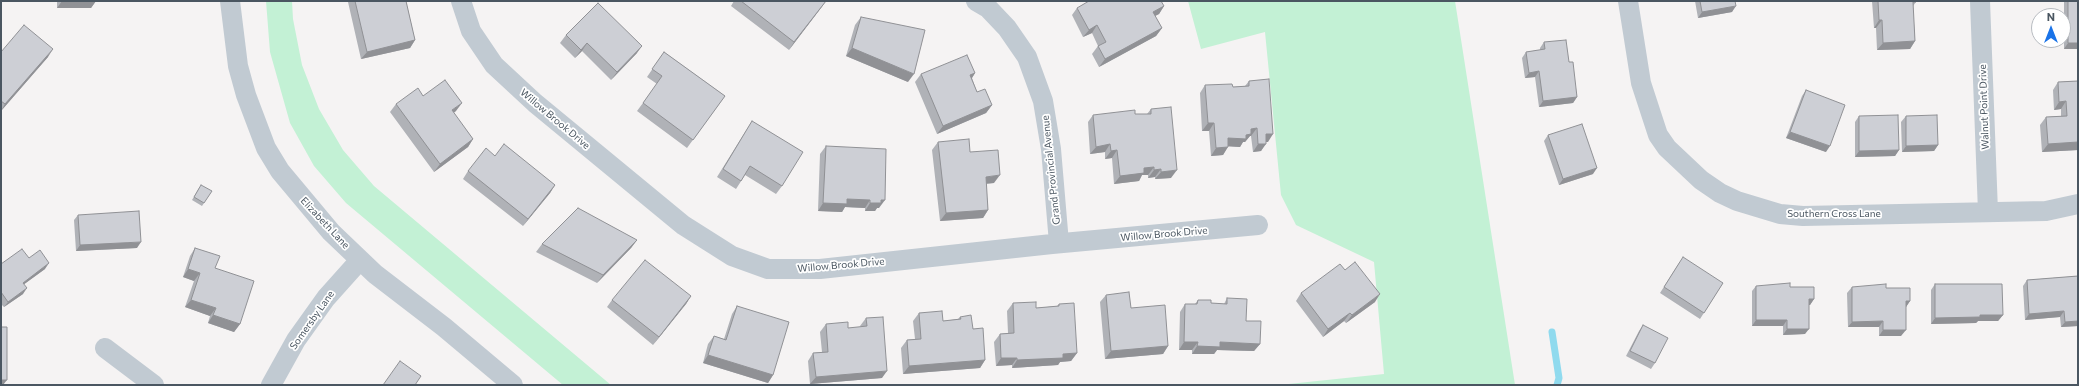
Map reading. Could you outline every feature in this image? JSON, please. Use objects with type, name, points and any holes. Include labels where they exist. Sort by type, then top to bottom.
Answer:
[{"type":"street","name":"Elizabeth Lane","points":[[230,1],[238,66],[254,119],[266,148],[280,171],[300,197],[375,274],[513,385]]},
{"type":"street","name":"Willow Brook Drive","points":[[461,1],[471,31],[494,65],[535,103],[683,225],[732,256],[768,269],[820,269],[1059,243],[1258,225]]},
{"type":"street","name":"Grand Provincial Avenue","points":[[976,1],[988,8],[1007,28],[1027,57],[1043,101],[1051,149],[1059,243]]},
{"type":"street","name":"Southern Cross Lane","points":[[1628,1],[1641,83],[1658,135],[1667,148],[1701,180],[1720,194],[1758,209],[1780,214],[1804,216],[2046,211],[2078,204]]},
{"type":"street","name":"Walnut Point Drive","points":[[1980,1],[1988,212]]},
{"type":"street","name":"Somersby Lane","points":[[271,385],[305,328],[326,298],[360,260]]},
{"type":"street","points":[[105,348],[154,385]]},
{"type":"green space","points":[[266,1],[292,1],[293,19],[302,65],[319,109],[343,150],[374,186],[611,385],[563,385],[346,203],[314,166],[290,123],[270,52]]},
{"type":"green space","points":[[1188,1],[1455,1],[1515,385],[1279,385],[1384,374],[1374,262],[1296,225],[1281,195],[1265,32],[1201,49]]},
{"type":"building","points":[[355,1],[406,1],[415,40],[367,52]]},
{"type":"building","points":[[741,1],[826,1],[794,42]]},
{"type":"building","points":[[1089,1],[1161,1],[1164,6],[1153,12],[1162,28],[1105,59],[1098,46],[1106,42],[1097,25],[1089,30],[1077,8]]},
{"type":"building","points":[[1700,1],[1735,1],[1736,6],[1702,12]]},
{"type":"building","points":[[1878,1],[1916,1],[1913,2],[1915,41],[1883,43],[1882,20],[1879,20]]},
{"type":"building","points":[[2068,1],[2078,1],[2078,43],[2071,43],[2071,8],[2068,8]]},
{"type":"building","points":[[598,3],[642,46],[617,72],[587,43],[581,50],[566,35]]},
{"type":"building","points":[[861,17],[925,30],[914,74],[852,48]]},
{"type":"building","points":[[24,25],[53,49],[5,104],[1,101],[1,52]]},
{"type":"building","points":[[1566,40],[1569,62],[1573,62],[1577,97],[1543,101],[1539,71],[1529,73],[1526,52],[1545,49],[1544,42]]},
{"type":"building","points":[[664,52],[725,96],[693,140],[643,103],[662,76],[652,69]]},
{"type":"building","points":[[967,55],[975,73],[970,75],[977,92],[985,89],[992,105],[943,126],[921,74]]},
{"type":"building","points":[[1269,79],[1273,134],[1266,134],[1266,144],[1258,144],[1257,128],[1251,129],[1251,134],[1246,135],[1246,139],[1228,138],[1228,147],[1216,148],[1214,123],[1208,123],[1205,85],[1232,84],[1233,87],[1249,86],[1249,81]]},
{"type":"building","points":[[445,80],[462,103],[452,110],[473,139],[440,164],[396,104],[418,88],[423,96]]},
{"type":"building","points":[[2078,81],[2078,142],[2048,144],[2046,117],[2067,116],[2066,101],[2059,102],[2058,82]]},
{"type":"building","points":[[1806,90],[1845,105],[1830,146],[1790,132]]},
{"type":"building","points":[[1171,107],[1177,170],[1161,172],[1161,169],[1154,170],[1154,167],[1144,168],[1144,173],[1120,176],[1117,150],[1111,151],[1110,144],[1096,147],[1093,115],[1135,110],[1135,114],[1151,114],[1151,109]]},
{"type":"building","points":[[1898,115],[1899,150],[1859,151],[1859,116]]},
{"type":"building","points":[[1937,115],[1938,145],[1906,146],[1906,116]]},
{"type":"building","points":[[752,121],[803,152],[782,186],[750,166],[741,181],[723,169]]},
{"type":"building","points":[[1582,124],[1597,168],[1563,179],[1548,135]]},
{"type":"building","points":[[969,139],[970,152],[998,150],[1000,175],[986,177],[988,210],[946,213],[938,142]]},
{"type":"building","points":[[504,144],[555,185],[528,219],[468,171],[486,148],[495,156]]},
{"type":"building","points":[[826,146],[886,149],[885,200],[881,200],[881,203],[870,203],[870,200],[847,199],[847,204],[823,203]]},
{"type":"building","points":[[201,185],[212,191],[204,203],[194,197]]},
{"type":"building","points":[[578,208],[637,240],[603,275],[542,244]]},
{"type":"building","points":[[139,211],[141,242],[80,245],[78,215]]},
{"type":"building","points":[[195,248],[220,256],[215,268],[254,281],[240,324],[213,315],[216,308],[191,300],[200,273],[188,269]]},
{"type":"building","points":[[22,249],[29,258],[40,250],[49,263],[23,283],[27,288],[8,302],[1,292],[1,264]]},
{"type":"building","points":[[1683,257],[1723,283],[1704,313],[1664,287]]},
{"type":"building","points":[[645,260],[691,296],[659,337],[612,300]]},
{"type":"building","points":[[1355,262],[1380,294],[1352,315],[1350,313],[1328,329],[1301,293],[1340,264],[1345,270]]},
{"type":"building","points":[[2078,276],[2078,321],[2065,322],[2064,311],[2029,314],[2027,280]]},
{"type":"building","points":[[1790,283],[1790,287],[1814,287],[1814,299],[1809,299],[1809,329],[1787,329],[1787,320],[1756,320],[1756,286]]},
{"type":"building","points":[[1886,284],[1886,288],[1910,288],[1910,301],[1906,301],[1906,330],[1883,330],[1883,321],[1852,322],[1852,287]]},
{"type":"building","points":[[1935,284],[2002,284],[2003,315],[1935,318]]},
{"type":"building","points":[[1129,292],[1131,308],[1165,305],[1168,346],[1111,351],[1106,295]]},
{"type":"building","points":[[1227,298],[1247,299],[1246,321],[1261,321],[1260,344],[1220,342],[1220,347],[1197,346],[1198,342],[1184,342],[1185,304],[1197,304],[1198,300],[1211,300],[1211,303],[1227,304]]},
{"type":"building","points":[[1036,302],[1036,308],[1074,303],[1077,353],[1063,354],[1063,358],[1017,360],[1017,358],[1001,358],[1000,334],[1014,333],[1013,303]]},
{"type":"building","points":[[737,306],[789,322],[773,375],[708,355],[714,336],[726,340]]},
{"type":"building","points":[[942,311],[943,321],[961,319],[960,317],[971,315],[973,329],[983,328],[985,360],[909,366],[907,340],[921,339],[919,313]]},
{"type":"building","points":[[883,317],[887,371],[816,377],[813,353],[828,352],[826,324],[848,322],[848,328],[867,326],[866,318]]},
{"type":"building","points":[[1643,325],[1668,338],[1655,363],[1630,351]]},
{"type":"building","points":[[1,327],[7,327],[7,380],[1,380]]},
{"type":"building","points":[[400,361],[421,376],[415,385],[383,385]]},
{"type":"waterway","points":[[1552,332],[1559,378],[1557,385]]}]
